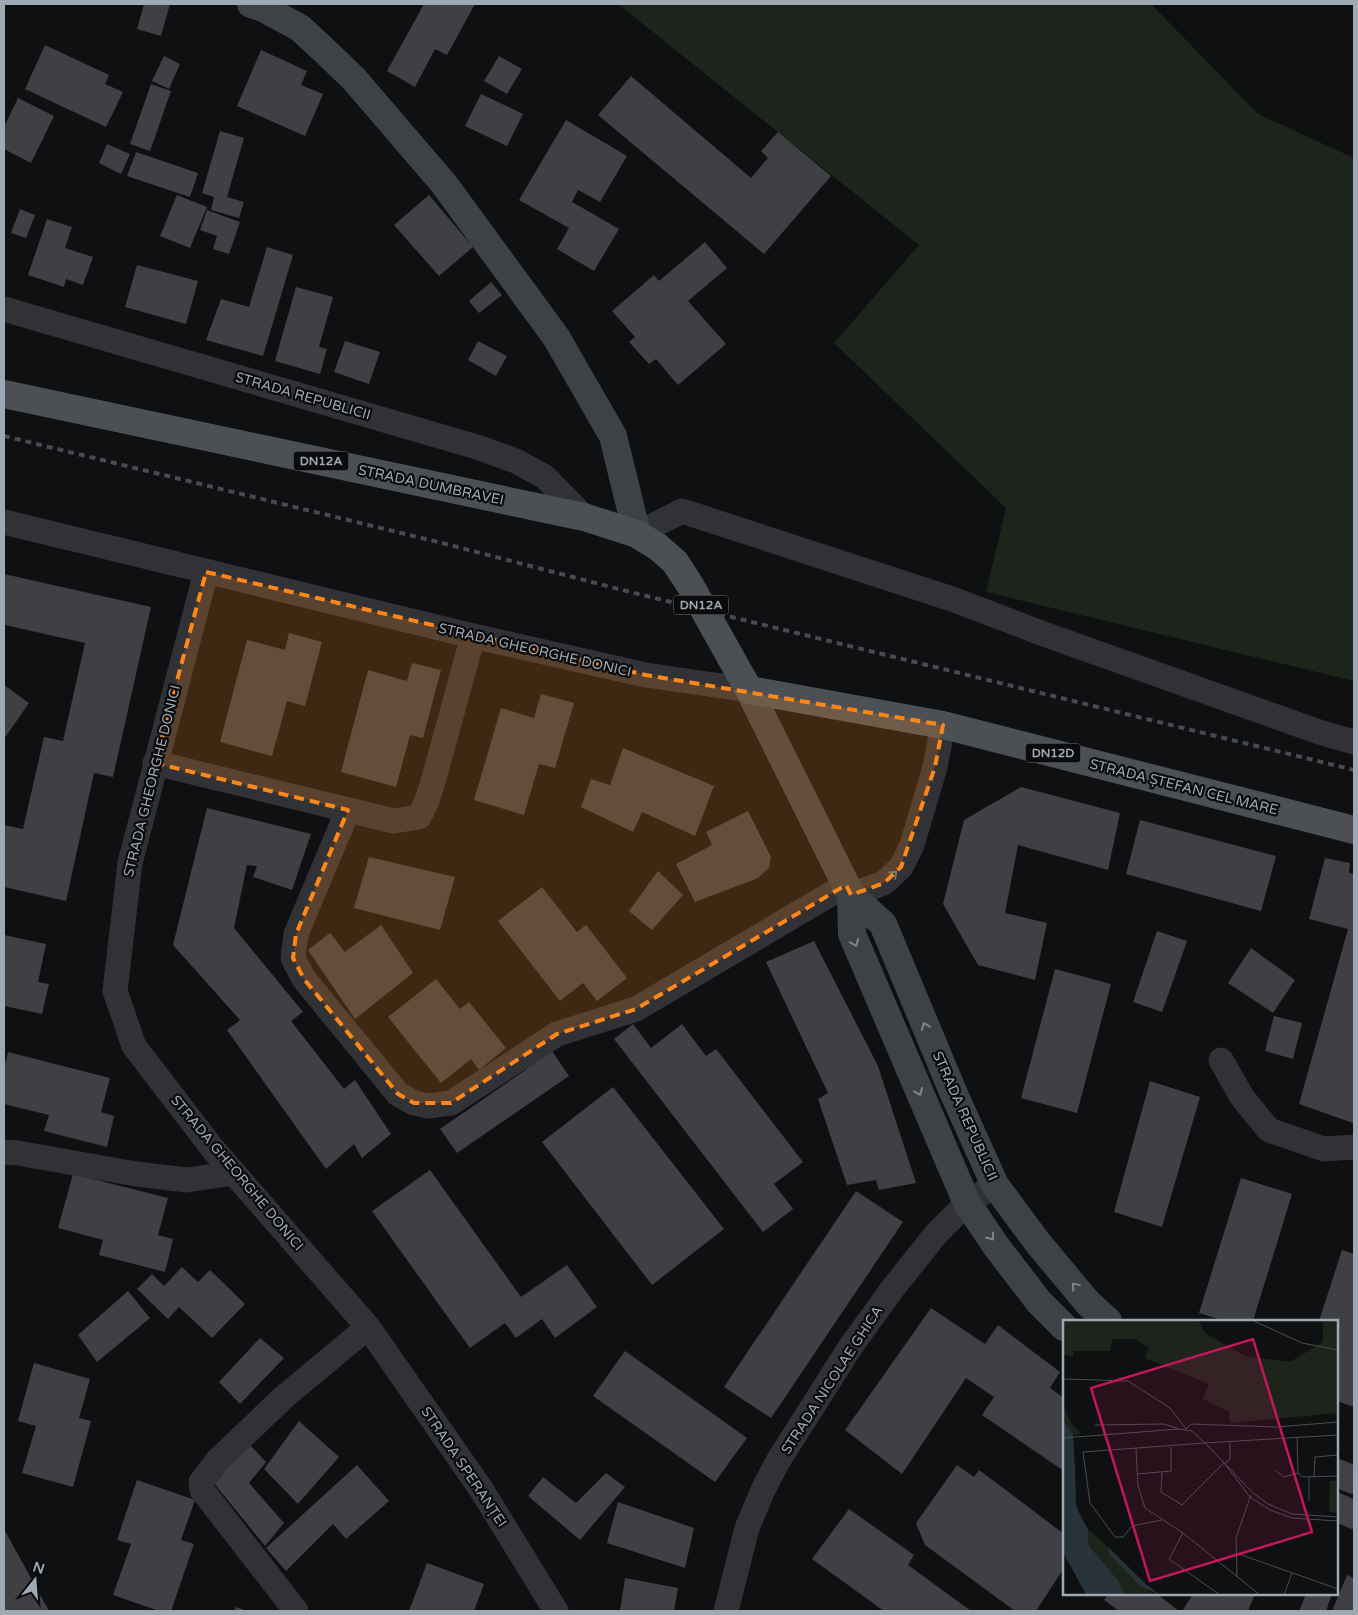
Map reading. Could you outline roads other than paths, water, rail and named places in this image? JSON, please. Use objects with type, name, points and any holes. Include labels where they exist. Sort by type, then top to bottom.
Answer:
[{"type":"main road","name":"STRADA DUMBRAVEI","points":[[4,394],[584,518],[638,534],[658,547],[675,562],[749,690]]},
{"type":"main road","name":"STRADA ȘTEFAN CEL MARE","points":[[749,690],[943,726],[1354,830]]},
{"type":"street","points":[[251,4],[263,8],[300,28],[328,54],[354,79],[444,184],[556,338],[613,436],[638,534],[682,511],[952,599],[1068,643],[1322,733],[1354,742]]},
{"type":"street","name":"STRADA REPUBLICII","points":[[4,309],[477,447],[516,462],[545,477],[584,518]]},
{"type":"street","name":"STRADA GHEORGHE DONICI","points":[[4,522],[473,636],[646,675],[749,690]]},
{"type":"street","name":"STRADA GHEORGHE DONICI","points":[[206,572],[130,862],[115,990],[134,1046],[213,1149],[368,1327]]},
{"type":"street","points":[[155,763],[394,821],[419,817],[433,782],[473,636]]},
{"type":"street","name":"STRADA REPUBLICII","points":[[749,690],[848,890],[883,924],[954,1094],[995,1185],[1045,1251],[1088,1303],[1107,1320]]},
{"type":"street","points":[[348,810],[296,934],[293,958],[304,979],[398,1094],[414,1103],[428,1106],[451,1103],[557,1034],[636,1009],[848,890],[884,883],[901,867],[912,845],[935,768],[943,726]]},
{"type":"street","name":"STRADA REPUBLICII","points":[[848,890],[852,934],[967,1203],[996,1246],[1039,1302],[1063,1326]]},
{"type":"street","points":[[1221,1060],[1242,1097],[1269,1130],[1324,1149],[1354,1147]]},
{"type":"street","points":[[4,1152],[136,1174],[187,1180],[234,1173]]},
{"type":"street","name":"STRADA NICOLAE GHICA","points":[[732,1608],[747,1528],[778,1461],[851,1346],[893,1288],[936,1234],[967,1203],[995,1185]]},
{"type":"street","points":[[296,1611],[202,1490],[200,1482],[218,1460],[284,1397],[368,1327]]},
{"type":"street","name":"STRADA SPERANȚEI","points":[[368,1327],[481,1489],[556,1611]]},
{"type":"street","points":[[1338,1473],[1354,1480]]},
{"type":"street","points":[[1338,1507],[1354,1515]]},
{"type":"railway","points":[[4,436],[1354,770]]}]
